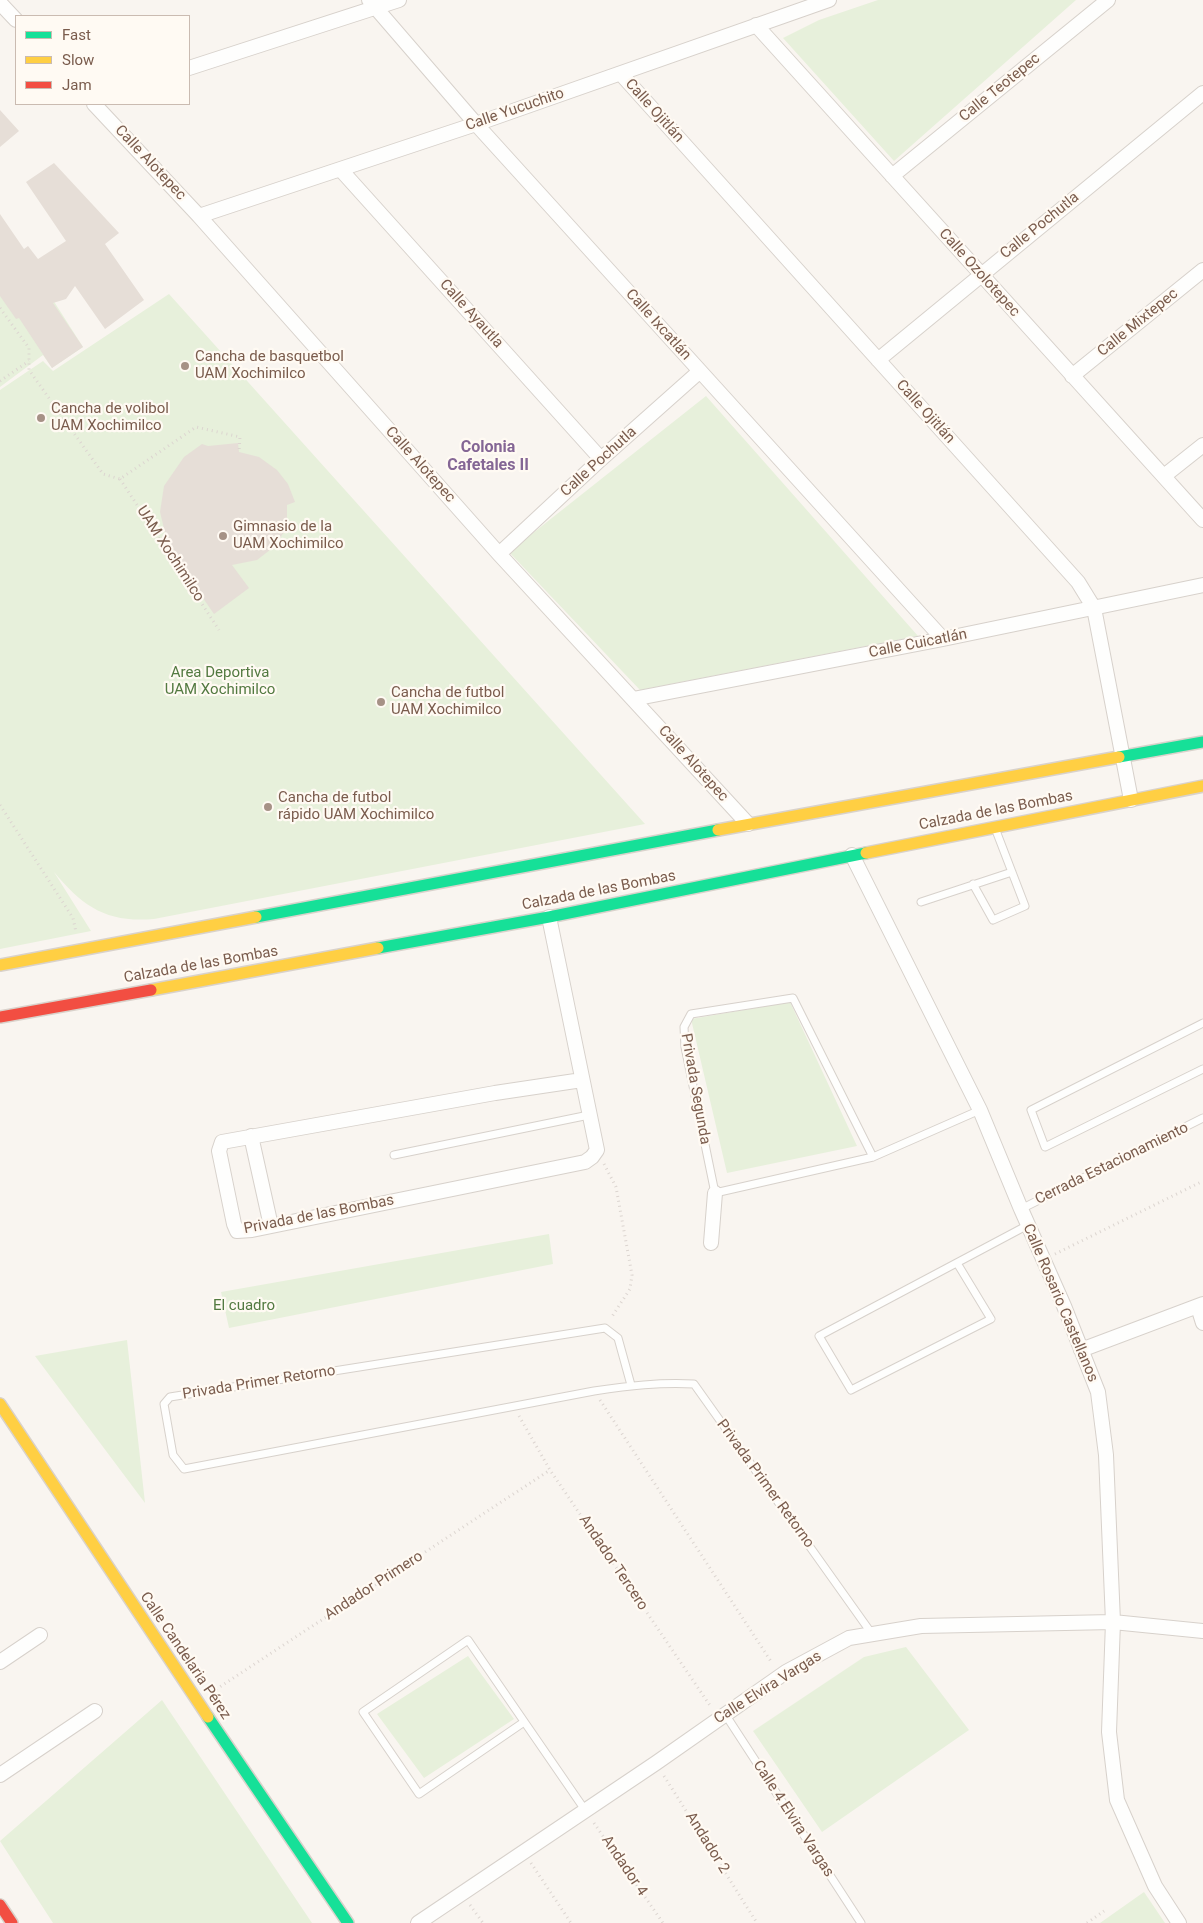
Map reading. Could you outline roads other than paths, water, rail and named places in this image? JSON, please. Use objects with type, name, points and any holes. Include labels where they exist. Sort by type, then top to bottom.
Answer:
[{"type":"main road","name":"Calzada de las Bombas","points":[[0,965],[748,824],[1203,742]]},
{"type":"main road","name":"Calzada de las Bombas","points":[[0,1017],[549,917],[1203,786]]},
{"type":"main road","name":"Calle Candelaria Pérez","points":[[0,1404],[197,1702],[348,1923]]},
{"type":"main road","points":[[0,1905],[12,1923]]},
{"type":"street","points":[[190,68],[372,4],[399,0]]},
{"type":"street","name":"Calle Yucuchito","points":[[199,216],[341,170],[621,74],[811,3],[830,0]]},
{"type":"street","name":"Calle Teotepec","points":[[892,176],[1108,0]]},
{"type":"street","points":[[0,3],[15,19]]},
{"type":"street","name":"Calle Ixcatlán","points":[[372,4],[476,124],[943,639]]},
{"type":"street","name":"Calle Ozolotepec","points":[[756,25],[1203,520]]},
{"type":"street","name":"Calle Ojitlán","points":[[621,74],[1078,582],[1094,608],[1131,800]]},
{"type":"street","name":"Calle Pochutla","points":[[878,360],[1203,93]]},
{"type":"street","name":"Calle Alotepec","points":[[95,105],[199,216],[499,554],[748,824]]},
{"type":"street","name":"Calle Ayautla","points":[[341,170],[601,459]]},
{"type":"street","name":"Calle Mixtepec","points":[[1072,376],[1203,270]]},
{"type":"street","name":"Calle Pochutla","points":[[499,554],[601,459],[700,371]]},
{"type":"street","points":[[1164,476],[1203,444]]},
{"type":"street","name":"Calle Cuicatlán","points":[[633,699],[943,639],[1203,585]]},
{"type":"street","name":"Calle Rosario Castellanos","points":[[852,855],[980,1110],[1098,1392],[1106,1455],[1112,1622],[1109,1732],[1117,1800],[1155,1886],[1180,1923]]},
{"type":"street","points":[[549,917],[589,1115]]},
{"type":"street","name":"Privada de las Bombas","points":[[582,1080],[495,1093],[222,1142],[219,1152],[234,1224],[237,1231],[271,1226],[585,1162],[597,1150],[589,1115]]},
{"type":"street","points":[[252,1136],[271,1226]]},
{"type":"street","points":[[711,1243],[715,1194]]},
{"type":"street","points":[[1081,1350],[1201,1306],[1203,1323]]},
{"type":"street","name":"Calle Elvira Vargas","points":[[418,1923],[656,1763],[780,1676],[849,1638],[921,1626],[1112,1622],[1203,1630]]},
{"type":"street","points":[[0,1662],[40,1635]]},
{"type":"street","points":[[0,1776],[94,1711]]},
{"type":"lane","points":[[973,884],[993,920],[1025,906],[994,827]]},
{"type":"lane","points":[[921,902],[1012,872]]},
{"type":"lane","name":"Privada Segunda","points":[[715,1194],[685,1047],[684,1027],[691,1014],[792,998],[873,1156]]},
{"type":"lane","points":[[1203,1023],[1031,1110],[1045,1147],[1203,1069]]},
{"type":"lane","points":[[715,1194],[873,1156],[980,1110]]},
{"type":"lane","points":[[394,1155],[589,1115]]},
{"type":"lane","name":"Cerrada Estacionamiento","points":[[1020,1209],[1203,1118]]},
{"type":"lane","name":"Cerrada Estacionamiento","points":[[957,1263],[991,1319],[851,1390],[819,1336],[1028,1225]]},
{"type":"lane","name":"Privada Primer Retorno","points":[[631,1385],[618,1338],[605,1328],[170,1397],[164,1404],[173,1455],[184,1469],[594,1391],[631,1385],[694,1384],[872,1634]]},
{"type":"lane","points":[[524,1722],[419,1794],[363,1712],[468,1640],[585,1810]]},
{"type":"lane","name":"Calle 4 Elvira Vargas","points":[[722,1716],[858,1922]]},
{"type":"place","name":"Cancha de basquetbol UAM Xochimilco","points":[[185,366]]},
{"type":"place","name":"Cancha de volibol UAM Xochimilco","points":[[41,418]]},
{"type":"place","name":"Gimnasio de la UAM Xochimilco","points":[[223,536]]},
{"type":"place","name":"Cancha de futbol UAM Xochimilco","points":[[381,702]]},
{"type":"place","name":"Cancha de futbol rápido UAM Xochimilco","points":[[268,807]]},
{"type":"district","name":"Colonia Cafetales II","points":[[488,457]]},
{"type":"park label","name":"Area Deportiva UAM Xochimilco","points":[[220,682]]},
{"type":"park label","name":"El cuadro","points":[[244,1306]]}]
